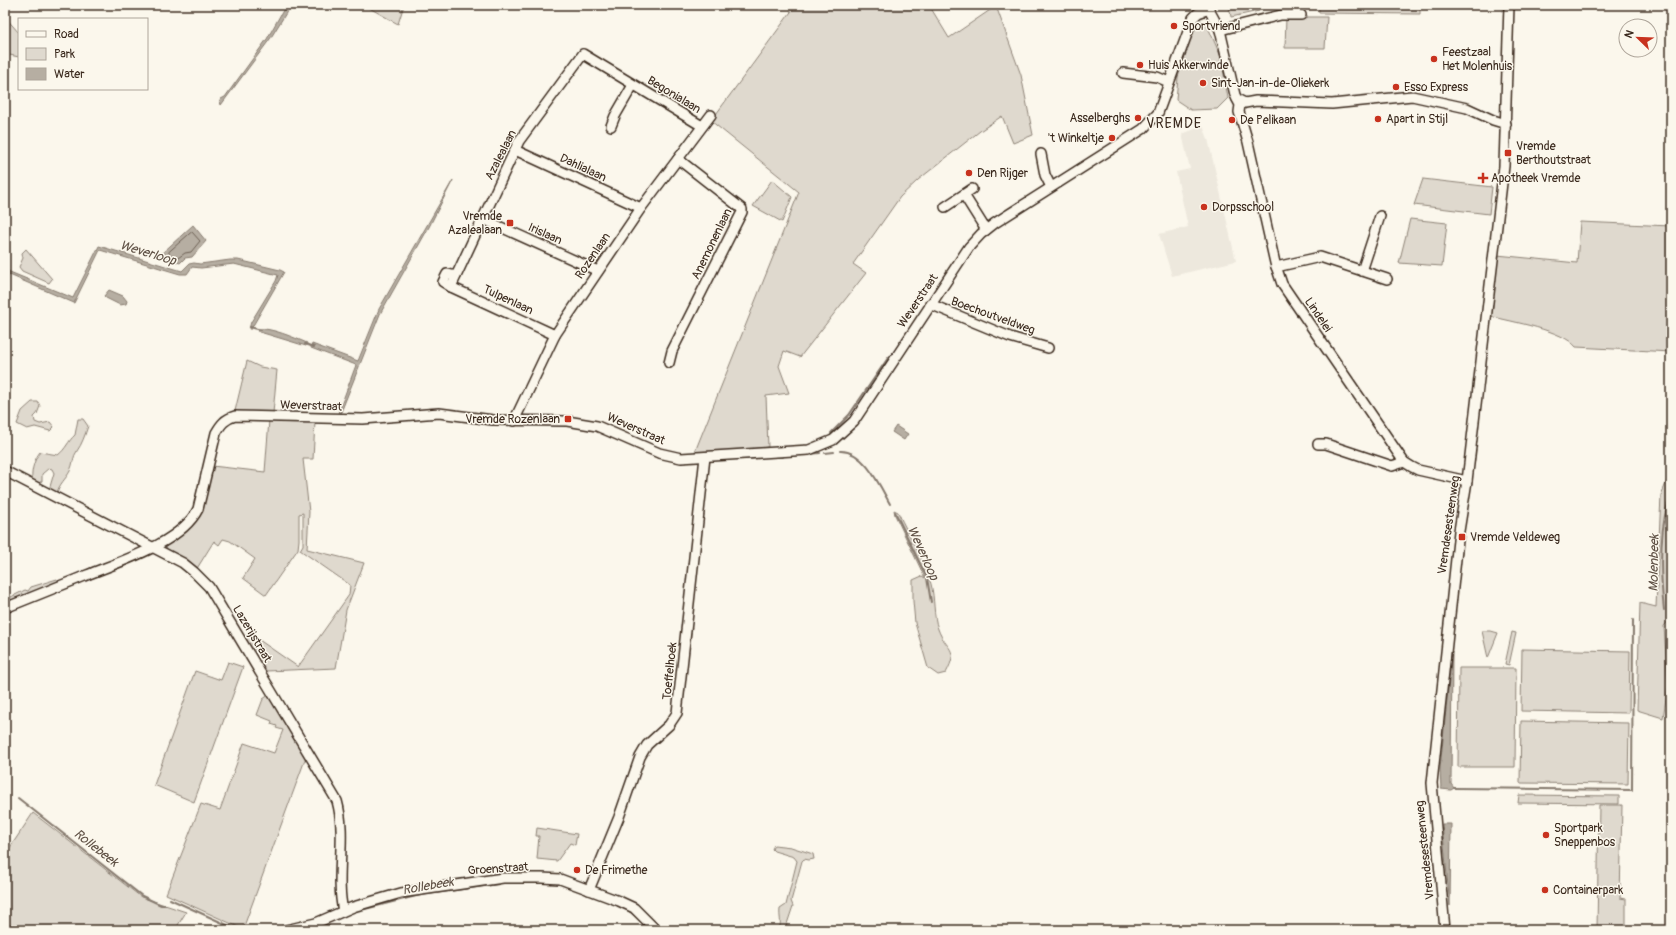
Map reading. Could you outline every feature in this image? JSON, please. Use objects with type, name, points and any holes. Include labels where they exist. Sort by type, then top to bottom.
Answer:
[{"type":"street","points":[[1281,5],[1281,15]]},
{"type":"street","name":"Vremdesesteenweg","points":[[1445,930],[1432,782],[1458,539],[1467,481],[1504,166],[1509,5]]},
{"type":"street","points":[[1123,73],[1157,77],[1169,82],[1193,18],[1208,7]]},
{"type":"street","name":"Lindelei","points":[[1208,7],[1220,30],[1237,99],[1240,105],[1239,112],[1248,142],[1276,267],[1282,284],[1404,462],[1412,468],[1418,470],[1467,481]]},
{"type":"street","points":[[1220,30],[1281,15],[1301,15]]},
{"type":"street","name":"Begonialaan","points":[[583,54],[702,126]]},
{"type":"street","name":"Azalealaan","points":[[451,287],[443,282],[447,274],[456,276],[519,141],[583,54]]},
{"type":"street","name":"Weverstraat","points":[[5,608],[154,547],[180,530],[193,518],[198,509],[216,433],[221,423],[228,418],[242,415],[363,419],[438,414],[514,421],[567,421],[597,426],[669,456],[681,458],[809,450],[833,440],[854,422],[930,304],[969,247],[986,230],[1143,129],[1158,113],[1169,82]]},
{"type":"street","name":"Begonialaan","points":[[611,126],[614,116],[633,85]]},
{"type":"street","points":[[1237,99],[1245,103],[1256,101],[1332,104],[1412,96],[1468,108],[1493,120],[1506,124]]},
{"type":"street","name":"Rozenlaan","points":[[514,421],[555,335],[641,208],[710,115]]},
{"type":"street","name":"Dahlialaan","points":[[515,150],[641,208]]},
{"type":"street","points":[[1041,154],[1045,175],[1051,187]]},
{"type":"street","name":"Anemonenlaan","points":[[669,363],[672,350],[742,212],[742,208],[678,159]]},
{"type":"street","points":[[945,207],[972,189]]},
{"type":"street","points":[[964,195],[986,230]]},
{"type":"street","points":[[1362,271],[1380,216]]},
{"type":"street","name":"Irislaan","points":[[482,219],[598,271]]},
{"type":"street","points":[[1276,267],[1320,257],[1386,279]]},
{"type":"street","name":"Tulpenlaan","points":[[451,287],[555,335]]},
{"type":"street","name":"Boechoutveldweg","points":[[930,304],[1010,337],[1048,348]]},
{"type":"street","points":[[1318,444],[1326,444],[1392,466],[1404,462]]},
{"type":"street","name":"Toeffelhoek","points":[[589,890],[619,817],[640,757],[647,745],[669,725],[678,709],[705,457]]},
{"type":"street","name":"Lazerijstraat","points":[[5,471],[183,562],[209,587],[337,801],[340,818],[339,883],[342,911]]},
{"type":"street","name":"Groenstraat","points":[[286,930],[316,923],[342,911],[401,893],[503,878],[542,878],[560,880],[634,908],[656,930]]},
{"type":"shaded area","name":"Dorpsschool","points":[[1203,126],[1208,139],[1236,261],[1172,276],[1159,234],[1188,227],[1176,172],[1190,169],[1182,134]]},
{"type":"green space","points":[[364,5],[404,5],[398,24]]},
{"type":"green space","points":[[796,5],[929,5],[949,38],[996,6],[1021,75],[1033,135],[1013,143],[1002,116],[980,131],[918,180],[900,197],[853,264],[866,273],[800,357],[784,351],[779,366],[789,393],[766,396],[768,447],[694,454],[799,192],[711,121]]},
{"type":"green space","points":[[1229,5],[1258,5],[1259,11],[1231,17]]},
{"type":"green space","points":[[1319,5],[1420,5],[1420,14],[1319,13]]},
{"type":"green space","points":[[5,17],[18,32],[18,57],[5,54]]},
{"type":"green space","points":[[1286,17],[1327,17],[1325,48],[1285,48]]},
{"type":"green space","points":[[1203,21],[1207,25],[1221,57],[1228,98],[1217,109],[1191,110],[1176,100],[1178,77],[1194,28],[1197,22]]},
{"type":"green space","points":[[1423,179],[1492,187],[1489,214],[1414,205]]},
{"type":"green space","points":[[772,180],[792,197],[782,222],[753,206]]},
{"type":"green space","points":[[1410,219],[1447,223],[1442,266],[1399,263]]},
{"type":"green space","points":[[1580,222],[1671,226],[1671,352],[1576,347],[1569,341],[1549,331],[1490,316],[1497,255],[1577,263]]},
{"type":"green space","points":[[26,249],[52,279],[49,283],[22,271],[19,267],[23,258],[22,253]]},
{"type":"green space","points":[[247,361],[260,367],[277,370],[273,413],[235,411]]},
{"type":"green space","points":[[32,402],[38,402],[40,406],[34,417],[35,422],[40,424],[50,422],[54,427],[50,431],[35,427],[27,429],[17,424],[22,411]]},
{"type":"green space","points":[[78,419],[83,419],[88,426],[75,455],[70,471],[59,487],[57,493],[49,490],[54,473],[52,469],[49,468],[42,474],[42,481],[37,484],[32,479],[34,464],[36,457],[40,452],[58,455],[61,453],[75,435]]},
{"type":"green space","points":[[269,420],[315,422],[313,459],[303,459],[309,512],[307,549],[364,563],[346,610],[336,668],[266,671],[244,638],[249,633],[298,667],[349,595],[350,585],[300,550],[303,545],[303,513],[299,514],[298,549],[266,595],[243,578],[255,559],[230,541],[223,539],[219,545],[214,541],[196,570],[167,551],[166,543],[197,517],[212,466],[265,472]]},
{"type":"green space","points":[[1671,472],[1671,618],[1664,626],[1668,686],[1663,718],[1637,710],[1640,603],[1656,607],[1661,495]]},
{"type":"green space","points":[[894,510],[898,512],[916,548],[931,584],[935,618],[938,629],[952,653],[950,665],[946,673],[938,675],[928,668],[915,623],[913,601],[913,580],[922,576],[925,578]]},
{"type":"green space","points":[[57,579],[59,584],[5,606],[5,600],[25,590],[28,591],[31,587]]},
{"type":"green space","points":[[1482,631],[1498,633],[1488,658]]},
{"type":"green space","points":[[1512,632],[1516,633],[1509,665],[1505,664]]},
{"type":"green space","points":[[1522,649],[1630,651],[1629,713],[1521,711]]},
{"type":"green space","points":[[228,662],[243,667],[194,802],[154,785],[195,671],[221,680]]},
{"type":"green space","points":[[1459,668],[1516,668],[1515,767],[1458,767]]},
{"type":"green space","points":[[269,695],[306,757],[243,929],[166,894],[201,804],[220,810],[244,743],[274,753],[283,730],[276,728],[277,726],[271,724],[272,721],[257,715],[263,699]]},
{"type":"green space","points":[[1521,721],[1629,723],[1628,784],[1520,783]]},
{"type":"green space","points":[[1519,795],[1619,796],[1619,804],[1518,803]]},
{"type":"green space","points":[[1599,805],[1622,805],[1620,898],[1626,899],[1626,930],[1597,930]]},
{"type":"green space","points":[[33,813],[141,897],[186,912],[175,930],[5,930],[5,846],[9,849]]},
{"type":"green space","points":[[537,828],[577,834],[575,845],[570,843],[557,861],[537,859],[539,836],[536,836]]},
{"type":"green space","points":[[774,845],[791,847],[813,854],[814,859],[804,859],[802,861],[791,901],[793,906],[785,930],[779,930],[780,909],[786,905],[797,861],[794,857],[774,851],[772,849]]},
{"type":"green space","points":[[320,925],[329,926],[333,930],[307,930]]},
{"type":"water","points":[[286,5],[291,5],[270,39],[221,105],[221,99],[225,97],[267,39]]},
{"type":"water","points":[[453,180],[429,227],[380,314],[341,412],[339,416],[337,416],[356,365],[311,348],[312,344],[358,361],[379,309]]},
{"type":"water","points":[[193,225],[206,241],[192,257],[185,258],[180,263],[159,256]]},
{"type":"water","points":[[99,246],[182,271],[189,264],[194,263],[200,264],[238,260],[284,272],[251,329],[249,329],[251,322],[276,281],[278,275],[234,264],[201,268],[192,267],[187,274],[180,274],[100,250],[74,303],[5,273],[5,270],[73,298]]},
{"type":"water","points":[[109,290],[123,296],[127,301],[126,304],[120,305],[106,298],[104,296]]},
{"type":"water","points":[[258,329],[276,331],[307,343],[306,346],[259,332]]},
{"type":"water","points":[[896,426],[908,434],[904,440],[892,432]]},
{"type":"water","points":[[1452,651],[1451,784],[1454,788],[1451,790],[1441,789],[1440,769]]},
{"type":"water","points":[[1442,824],[1451,824],[1450,906]]},
{"type":"waterway","name":"Weverloop","points":[[250,327],[261,330]]},
{"type":"waterway","name":"Weverloop","points":[[305,344],[314,347]]},
{"type":"waterway","points":[[831,433],[849,415],[888,358]]},
{"type":"waterway","name":"Weverloop","points":[[840,451],[849,452],[857,456],[864,463],[876,479],[890,504]]},
{"type":"waterway","name":"Weverloop","points":[[825,453],[834,452]]},
{"type":"waterway","name":"Weverloop","points":[[809,454],[820,453]]},
{"type":"waterway","name":"Weverloop","points":[[790,456],[796,455]]},
{"type":"waterway","name":"Weverloop","points":[[769,457],[783,457]]},
{"type":"waterway","name":"Weverloop","points":[[741,459],[761,458]]},
{"type":"waterway","name":"Weverloop","points":[[718,460],[727,460]]},
{"type":"waterway","name":"Molenbeek","points":[[1664,610],[1661,552],[1664,522],[1671,494]]},
{"type":"waterway","name":"Weverloop","points":[[895,512],[927,578],[931,602]]},
{"type":"waterway","points":[[1454,788],[1632,790],[1633,620]]},
{"type":"waterway","name":"Rollebeek","points":[[18,798],[142,896],[161,905],[166,905]]},
{"type":"waterway","name":"Rollebeek","points":[[361,910],[420,895],[499,884]]},
{"type":"waterway","name":"Rollebeek","points":[[170,899],[238,930]]},
{"type":"waterway","name":"Rollebeek","points":[[628,910],[638,918]]},
{"type":"waterway","name":"Rollebeek","points":[[265,930],[285,926]]},
{"type":"place","name":"Sportvriend","points":[[1174,26]]},
{"type":"place","name":"Feestzaal Het Molenhuis","points":[[1434,59]]},
{"type":"place","name":"Huis Akkerwinde","points":[[1140,65]]},
{"type":"place","name":"Sint-Jan-in-de-Oliekerk","points":[[1203,83]]},
{"type":"place","name":"Esso Express","points":[[1396,87]]},
{"type":"place","name":"Asselberghs","points":[[1138,118]]},
{"type":"place","name":"Apart in Stijl","points":[[1378,119]]},
{"type":"place","name":"De Pelikaan","points":[[1232,120]]},
{"type":"place","name":"'t Winkeltje","points":[[1112,138]]},
{"type":"place","name":"Vremde Berthoutstraat","points":[[1508,153]]},
{"type":"place","name":"Den Rijger","points":[[969,173]]},
{"type":"place","name":"Apotheek Vremde","points":[[1483,178]]},
{"type":"place","name":"Dorpsschool","points":[[1204,207]]},
{"type":"place","name":"Vremde Azalealaan","points":[[510,223]]},
{"type":"place","name":"Vremde Rozenlaan","points":[[568,419]]},
{"type":"place","name":"Vremde Veldeweg","points":[[1462,537]]},
{"type":"place","name":"Sportpark Sneppenbos","points":[[1546,835]]},
{"type":"place","name":"De Frimethe","points":[[577,870]]},
{"type":"place","name":"Containerpark","points":[[1545,890]]},
{"type":"district","name":"VREMDE","points":[[1174,123]]}]
